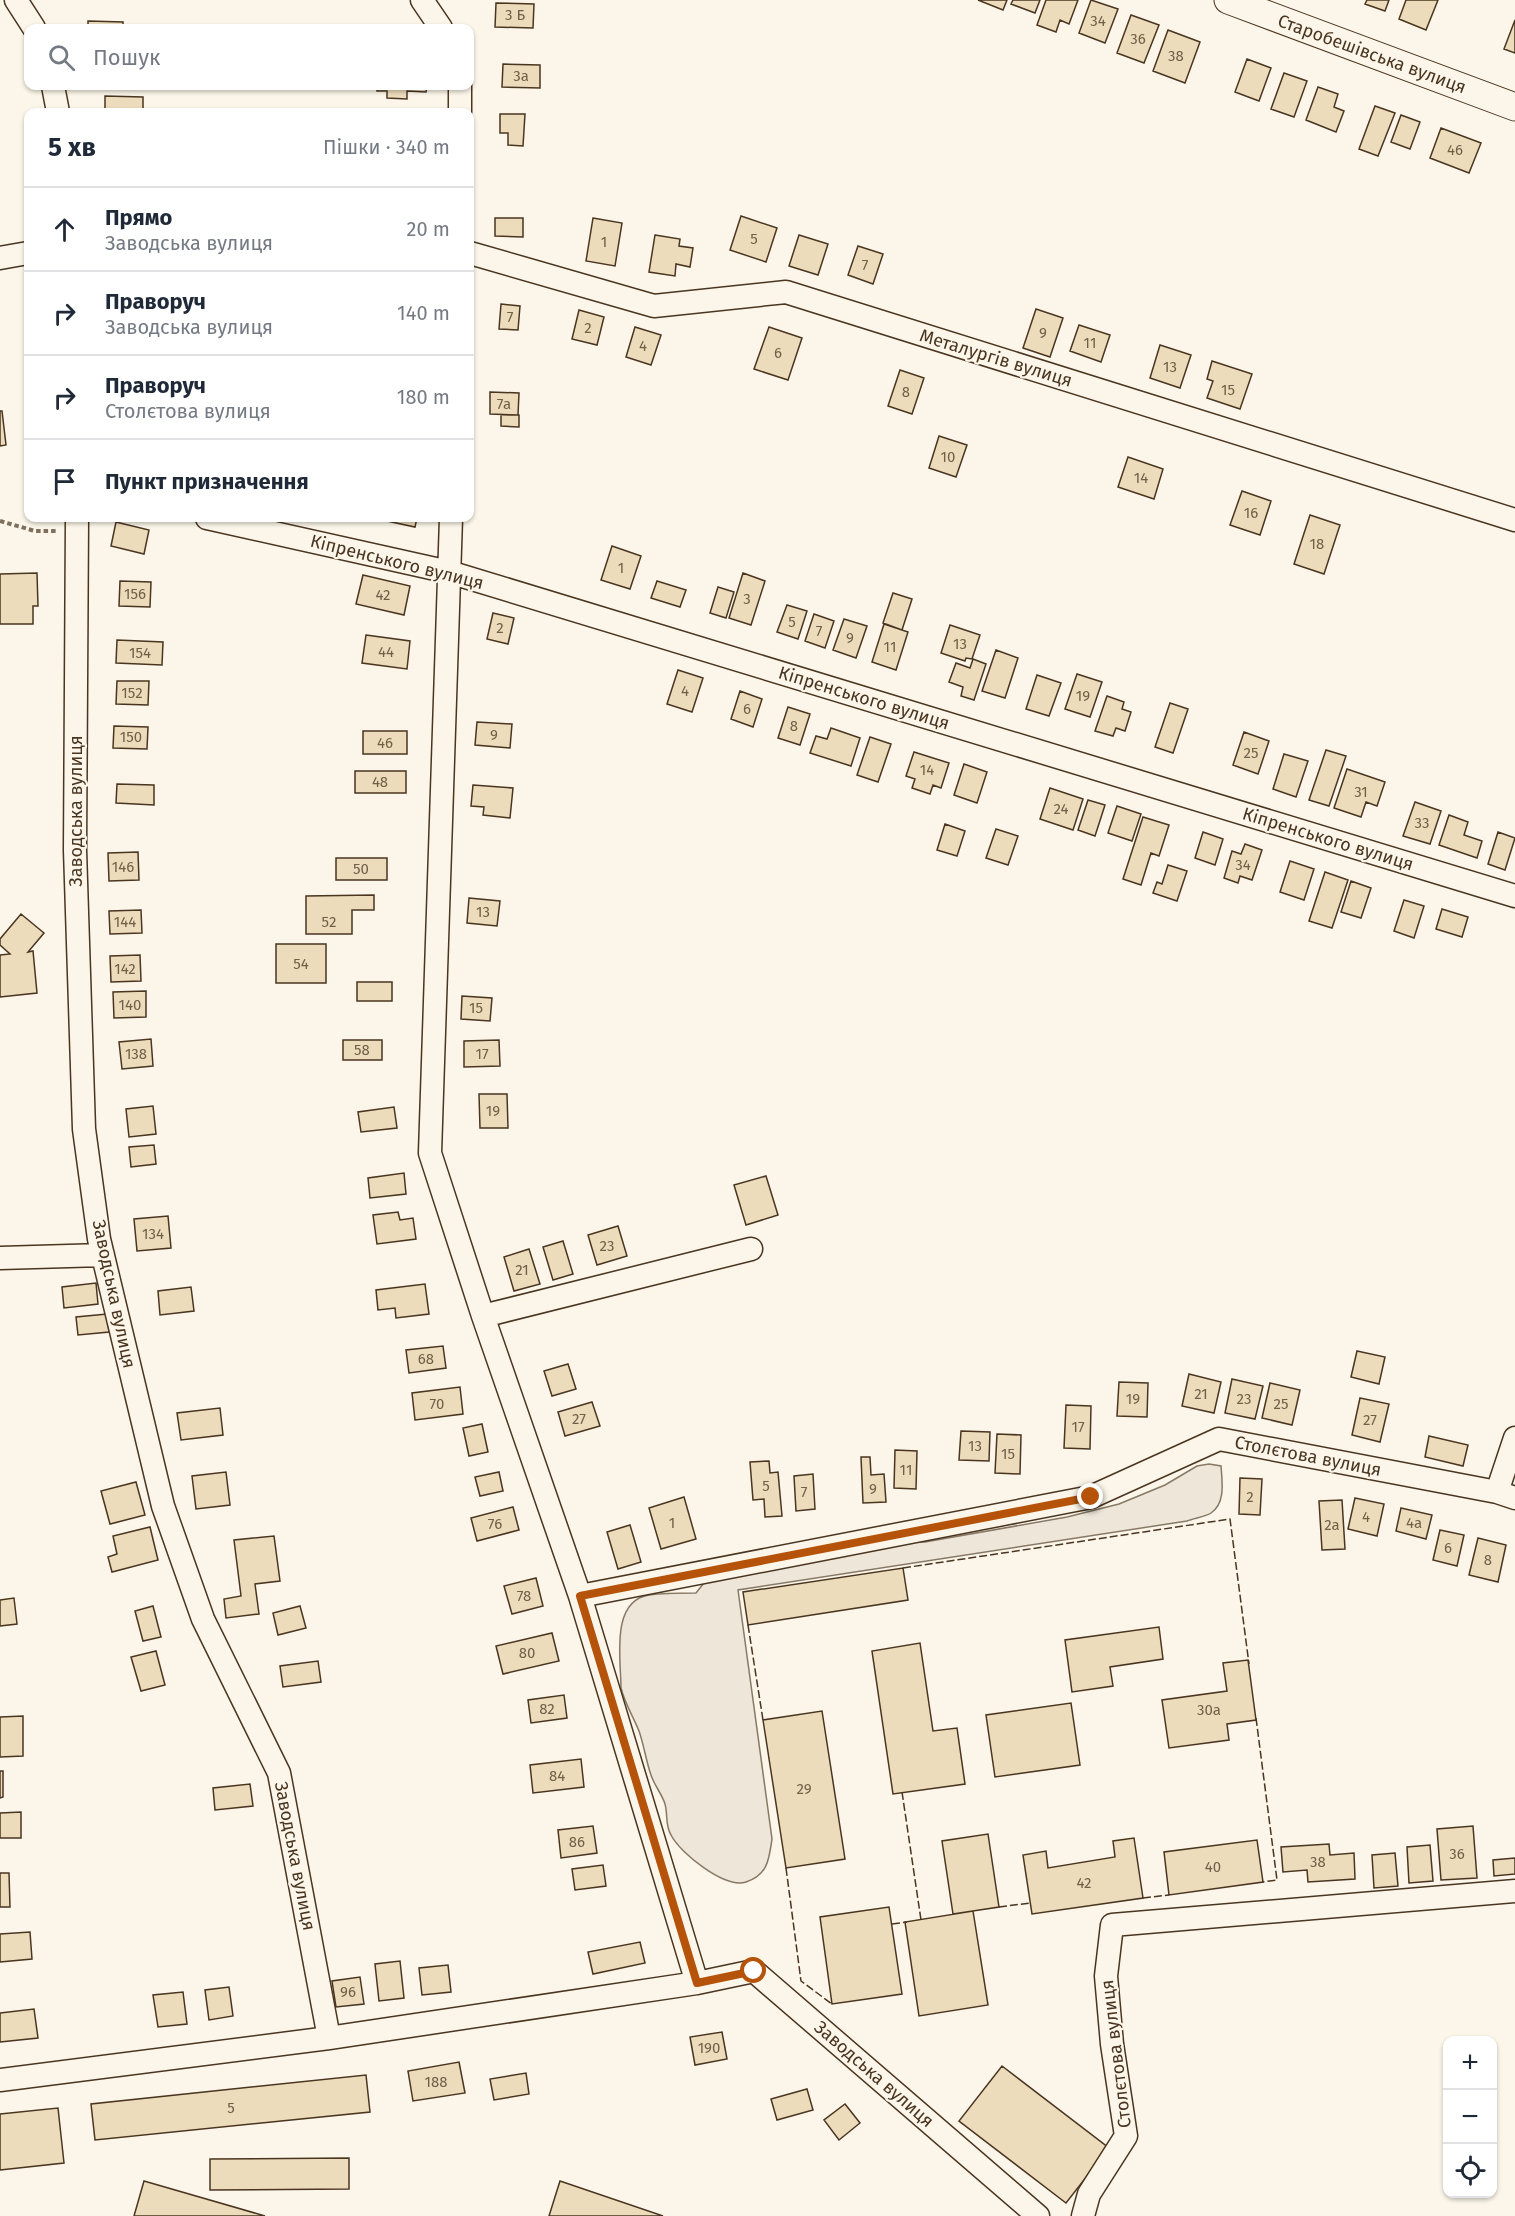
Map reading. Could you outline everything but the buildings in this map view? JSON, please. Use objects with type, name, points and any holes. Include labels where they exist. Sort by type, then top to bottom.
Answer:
[{"type":"main road","name":"Старобешівська вулиця","points":[[1228,0],[1515,107]]},
{"type":"street","points":[[16,0],[31,24]]},
{"type":"street","points":[[422,0],[438,24]]},
{"type":"street","points":[[54,90],[57,108]]},
{"type":"street","points":[[460,90],[460,108]]},
{"type":"street","points":[[0,258],[24,254]]},
{"type":"street","name":"Металургів вулиця","points":[[474,254],[654,306],[786,292],[1515,520]]},
{"type":"street","name":"Заводська вулиця","points":[[77,522],[75,850],[84,1129],[103,1255],[162,1506],[203,1619],[279,1773],[329,2038]]},
{"type":"street","name":"Кіпренського вулиця","points":[[225,522],[449,572],[1515,896]]},
{"type":"street","points":[[451,522],[430,1153],[483,1316],[580,1596],[697,1983]]},
{"type":"street","points":[[483,1316],[751,1249]]},
{"type":"street","points":[[0,1258],[103,1255]]},
{"type":"street","points":[[1506,1495],[1515,1438]]},
{"type":"street","name":"Столєтова вулиця","points":[[580,1596],[1091,1497],[1219,1439],[1506,1495]]},
{"type":"street","name":"Столєтова вулиця","points":[[1083,2216],[1089,2194],[1126,2136],[1112,2044],[1106,1976],[1112,1925],[1515,1891]]},
{"type":"street","name":"Заводська вулиця","points":[[0,2080],[329,2038],[697,1983],[754,1971],[1038,2216]]},
{"type":"path","points":[[0,521],[35,531],[59,531],[74,522]]},
{"type":"shaded area","points":[[1209,1464],[1221,1466],[1222,1491],[1219,1504],[1209,1514],[1187,1521],[738,1590],[772,1839],[768,1860],[759,1875],[746,1882],[737,1883],[715,1875],[704,1868],[676,1842],[669,1831],[665,1804],[652,1779],[639,1731],[621,1688],[620,1633],[628,1608],[637,1600],[655,1594],[696,1593],[704,1583],[886,1542],[925,1542],[1067,1517],[1119,1504],[1165,1485],[1197,1466]]},
{"type":"fence","points":[[903,1568],[1230,1519],[1249,1664]]},
{"type":"fence","points":[[748,1625],[763,1720]]},
{"type":"fence","points":[[1256,1718],[1277,1880],[1263,1882]]},
{"type":"fence","points":[[902,1792],[921,1920],[919,1920]]},
{"type":"fence","points":[[786,1868],[801,1981],[832,2004]]},
{"type":"fence","points":[[1143,1898],[1169,1895]]},
{"type":"fence","points":[[999,1907],[1030,1903]]},
{"type":"fence","points":[[892,1924],[907,1922]]},
{"type":"route","points":[[754,1971],[697,1983],[580,1596],[1091,1497]]}]
